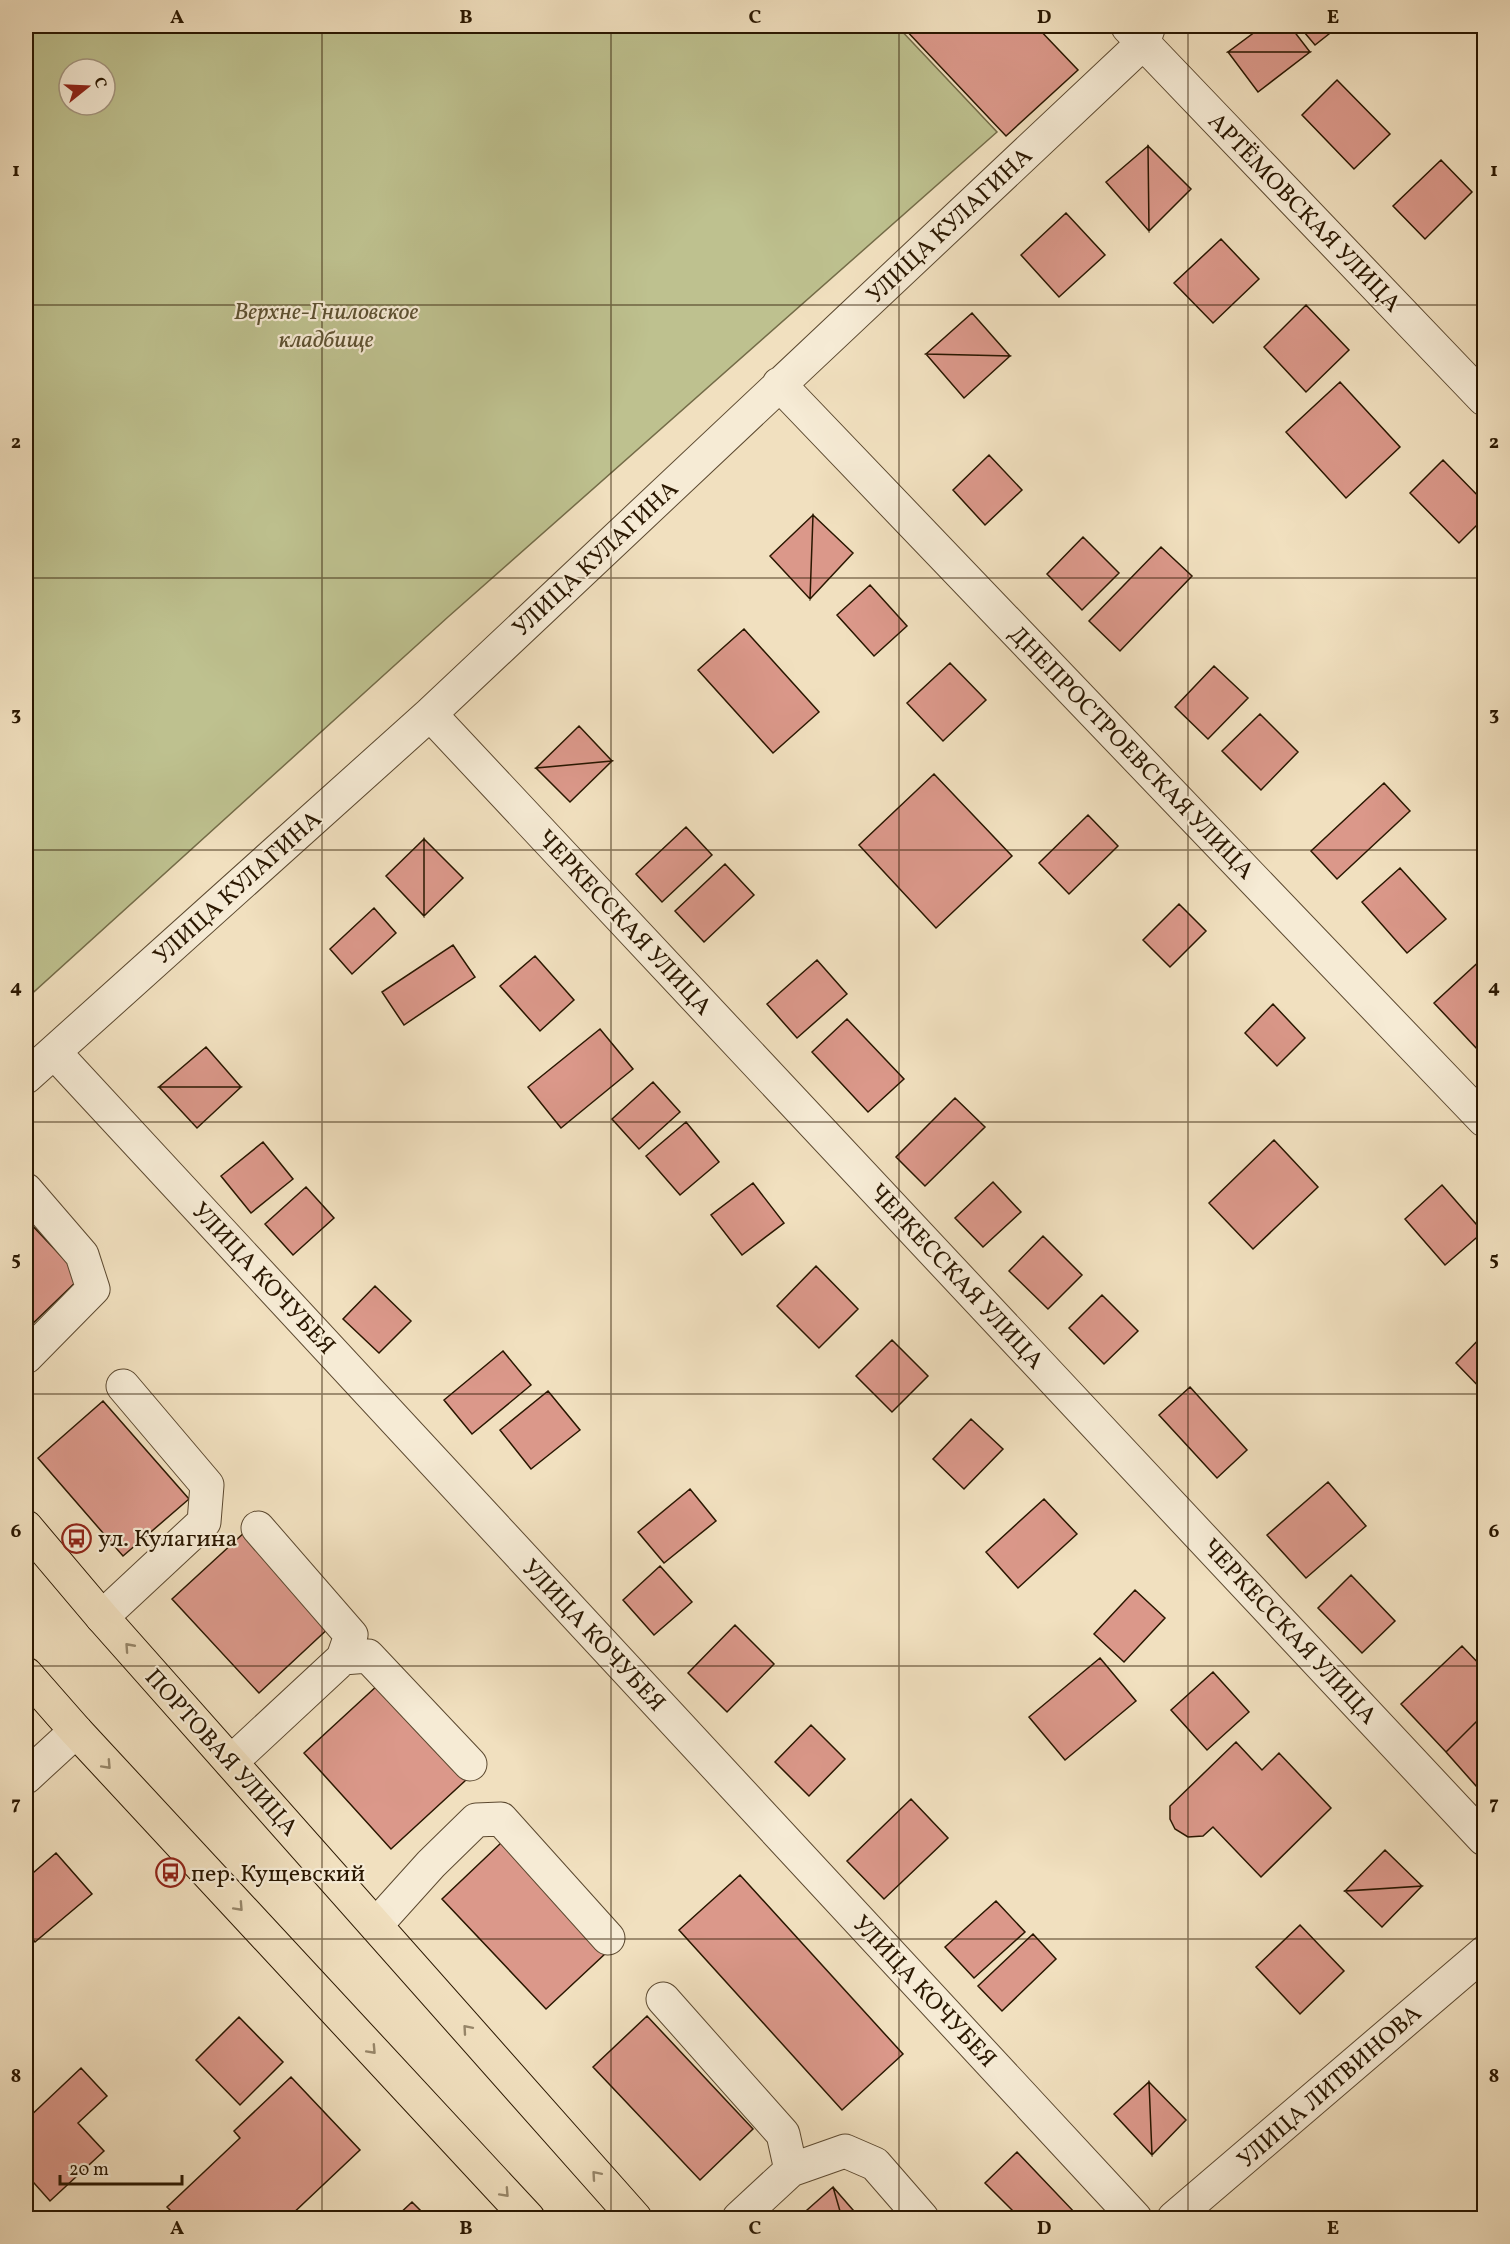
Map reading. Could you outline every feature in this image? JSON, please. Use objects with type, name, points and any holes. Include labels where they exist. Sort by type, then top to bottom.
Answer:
[{"type":"main road","name":"ПОРТОВАЯ УЛИЦА","points":[[26,1527],[102,1617],[635,2218]]},
{"type":"main road","points":[[26,1674],[75,1731],[528,2218]]},
{"type":"street","name":"УЛИЦА КУЛАГИНА","points":[[26,1077],[430,714],[779,384],[1139,32]]},
{"type":"street","name":"АРТЁМОВСКАЯ УЛИЦА","points":[[1139,32],[1485,399]]},
{"type":"street","name":"ДНЕПРОСТРОЕВСКАЯ УЛИЦА","points":[[779,384],[1485,1120]]},
{"type":"street","name":"ЧЕРКЕССКАЯ УЛИЦА","points":[[430,714],[1485,1839]]},
{"type":"street","name":"УЛИЦА КОЧУБЕЯ","points":[[54,1052],[1135,2218]]},
{"type":"street","points":[[26,1190],[82,1256],[93,1289],[26,1357]]},
{"type":"street","points":[[102,1617],[204,1522],[207,1485],[123,1386]]},
{"type":"street","points":[[231,1762],[343,1658],[351,1635],[258,1528]]},
{"type":"street","points":[[343,1658],[368,1656],[470,1764]]},
{"type":"street","points":[[26,1777],[75,1731]]},
{"type":"street","points":[[376,1925],[431,1864],[476,1820],[501,1819],[608,1938]]},
{"type":"street","name":"УЛИЦА ЛИТВИНОВА","points":[[1174,2218],[1485,1953]]},
{"type":"street","points":[[663,1999],[783,2134],[791,2170]]},
{"type":"street","points":[[739,2218],[791,2170],[845,2151],[875,2164],[922,2218]]},
{"type":"green space","name":"Верхне-Гниловское кладбище","points":[[26,26],[897,26],[997,132],[448,617],[26,999]]},
{"type":"building","points":[[902,26],[1036,26],[1078,70],[1006,136]]},
{"type":"building","points":[[1263,26],[1290,26],[1310,52],[1228,52]]},
{"type":"building","points":[[1299,26],[1339,26],[1315,45]]},
{"type":"building","points":[[1228,52],[1310,52],[1258,92]]},
{"type":"building","points":[[1337,80],[1390,134],[1354,169],[1302,115]]},
{"type":"building","points":[[1148,146],[1149,231],[1106,182]]},
{"type":"building","points":[[1148,146],[1191,189],[1149,231]]},
{"type":"building","points":[[1441,160],[1472,192],[1425,239],[1393,206]]},
{"type":"building","points":[[1066,213],[1105,255],[1059,297],[1021,255]]},
{"type":"building","points":[[1221,239],[1259,279],[1213,323],[1174,283]]},
{"type":"building","points":[[1306,305],[1349,350],[1306,392],[1264,347]]},
{"type":"building","points":[[972,313],[1010,356],[926,354]]},
{"type":"building","points":[[926,354],[1010,356],[964,398]]},
{"type":"building","points":[[1340,382],[1400,447],[1346,498],[1286,432]]},
{"type":"building","points":[[989,455],[1022,490],[985,525],[953,490]]},
{"type":"building","points":[[1443,460],[1484,502],[1484,518],[1459,543],[1410,493]]},
{"type":"building","points":[[813,515],[853,553],[810,599]]},
{"type":"building","points":[[813,515],[810,599],[770,556]]},
{"type":"building","points":[[1083,537],[1119,573],[1082,610],[1047,574]]},
{"type":"building","points":[[1161,547],[1192,576],[1120,651],[1089,621]]},
{"type":"building","points":[[870,585],[907,626],[874,656],[837,615]]},
{"type":"building","points":[[744,629],[819,712],[773,753],[698,670]]},
{"type":"building","points":[[950,663],[986,700],[943,741],[907,703]]},
{"type":"building","points":[[1214,666],[1248,698],[1208,739],[1175,707]]},
{"type":"building","points":[[1260,714],[1298,752],[1261,790],[1222,751]]},
{"type":"building","points":[[579,726],[612,761],[536,768]]},
{"type":"building","points":[[612,761],[570,802],[536,768]]},
{"type":"building","points":[[934,774],[1012,856],[936,928],[859,845]]},
{"type":"building","points":[[1384,783],[1410,811],[1337,879],[1311,851]]},
{"type":"building","points":[[1088,815],[1118,846],[1069,894],[1039,863]]},
{"type":"building","points":[[686,827],[712,855],[662,902],[636,874]]},
{"type":"building","points":[[424,839],[424,916],[386,876]]},
{"type":"building","points":[[424,839],[463,878],[424,916]]},
{"type":"building","points":[[725,864],[754,895],[704,942],[675,911]]},
{"type":"building","points":[[1400,868],[1446,919],[1407,953],[1362,902]]},
{"type":"building","points":[[1179,904],[1206,931],[1170,967],[1143,940]]},
{"type":"building","points":[[374,908],[396,933],[352,974],[330,949]]},
{"type":"building","points":[[453,945],[475,977],[404,1025],[382,992]]},
{"type":"building","points":[[535,956],[574,1000],[540,1031],[500,986]]},
{"type":"building","points":[[1484,957],[1484,1045],[1478,1050],[1434,1003]]},
{"type":"building","points":[[817,960],[847,994],[797,1038],[767,1004]]},
{"type":"building","points":[[1273,1004],[1305,1038],[1277,1066],[1245,1033]]},
{"type":"building","points":[[847,1019],[904,1079],[868,1112],[812,1052]]},
{"type":"building","points":[[600,1029],[633,1069],[561,1128],[528,1087]]},
{"type":"building","points":[[206,1047],[241,1087],[159,1087]]},
{"type":"building","points":[[653,1082],[680,1112],[639,1149],[612,1119]]},
{"type":"building","points":[[159,1087],[241,1087],[197,1128]]},
{"type":"building","points":[[955,1098],[985,1127],[925,1186],[896,1157]]},
{"type":"building","points":[[686,1122],[719,1162],[680,1195],[646,1156]]},
{"type":"building","points":[[1274,1140],[1318,1187],[1253,1249],[1209,1203]]},
{"type":"building","points":[[263,1142],[293,1179],[251,1213],[221,1176]]},
{"type":"building","points":[[993,1182],[1021,1212],[983,1247],[955,1218]]},
{"type":"building","points":[[753,1183],[784,1223],[742,1255],[711,1215]]},
{"type":"building","points":[[1442,1185],[1483,1232],[1445,1265],[1405,1219]]},
{"type":"building","points":[[306,1187],[334,1218],[293,1255],[265,1224]]},
{"type":"building","points":[[26,1221],[81,1277],[26,1330]]},
{"type":"building","points":[[1043,1236],[1082,1275],[1048,1309],[1009,1271]]},
{"type":"building","points":[[816,1266],[858,1309],[819,1348],[777,1306]]},
{"type":"building","points":[[375,1286],[411,1321],[379,1353],[343,1319]]},
{"type":"building","points":[[1102,1295],[1138,1331],[1104,1364],[1069,1328]]},
{"type":"building","points":[[1484,1334],[1484,1392],[1456,1363]]},
{"type":"building","points":[[892,1340],[928,1376],[892,1412],[856,1376]]},
{"type":"building","points":[[503,1351],[531,1385],[472,1434],[444,1400]]},
{"type":"building","points":[[1190,1387],[1247,1450],[1217,1478],[1159,1415]]},
{"type":"building","points":[[548,1391],[580,1430],[531,1469],[500,1430]]},
{"type":"building","points":[[103,1401],[189,1499],[123,1556],[38,1458]]},
{"type":"building","points":[[971,1419],[1003,1449],[964,1489],[933,1459]]},
{"type":"building","points":[[1328,1482],[1366,1526],[1306,1578],[1267,1535]]},
{"type":"building","points":[[690,1489],[716,1521],[664,1563],[638,1532]]},
{"type":"building","points":[[1044,1499],[1077,1534],[1018,1588],[986,1552]]},
{"type":"building","points":[[246,1531],[332,1625],[259,1693],[172,1599]]},
{"type":"building","points":[[660,1566],[692,1602],[654,1635],[623,1600]]},
{"type":"building","points":[[1351,1575],[1395,1621],[1362,1653],[1318,1608]]},
{"type":"building","points":[[1135,1590],[1165,1618],[1124,1662],[1094,1634]]},
{"type":"building","points":[[735,1625],[774,1664],[727,1712],[688,1673]]},
{"type":"building","points":[[1462,1646],[1484,1669],[1484,1714],[1446,1752],[1401,1704]]},
{"type":"building","points":[[1100,1658],[1136,1701],[1065,1760],[1029,1717]]},
{"type":"building","points":[[1213,1672],[1249,1712],[1207,1750],[1171,1710]]},
{"type":"building","points":[[379,1684],[466,1780],[391,1849],[304,1753]]},
{"type":"building","points":[[1484,1714],[1484,1795],[1446,1752]]},
{"type":"building","points":[[811,1725],[845,1759],[809,1796],[775,1762]]},
{"type":"building","points":[[1236,1742],[1262,1770],[1279,1753],[1331,1808],[1261,1877],[1213,1827],[1203,1836],[1188,1837],[1175,1829],[1170,1819],[1170,1806]]},
{"type":"building","points":[[911,1799],[948,1838],[884,1899],[847,1861]]},
{"type":"building","points":[[502,1842],[606,1953],[546,2009],[442,1899]]},
{"type":"building","points":[[1385,1850],[1422,1886],[1345,1891]]},
{"type":"building","points":[[56,1853],[92,1894],[35,1942],[26,1931],[26,1879]]},
{"type":"building","points":[[740,1875],[903,2054],[842,2110],[679,1930]]},
{"type":"building","points":[[1422,1886],[1382,1927],[1345,1891]]},
{"type":"building","points":[[996,1901],[1025,1932],[974,1978],[945,1947]]},
{"type":"building","points":[[1300,1925],[1344,1971],[1300,2014],[1256,1967]]},
{"type":"building","points":[[1033,1934],[1056,1959],[1002,2011],[978,1986]]},
{"type":"building","points":[[647,2016],[753,2129],[700,2180],[593,2067]]},
{"type":"building","points":[[239,2017],[283,2062],[240,2105],[196,2060]]},
{"type":"building","points":[[81,2068],[107,2096],[78,2123],[104,2151],[50,2201],[26,2174],[26,2120]]},
{"type":"building","points":[[291,2077],[360,2150],[288,2218],[178,2218],[167,2207],[240,2138],[234,2131]]},
{"type":"building","points":[[1149,2082],[1186,2120],[1152,2155]]},
{"type":"building","points":[[1149,2082],[1152,2155],[1114,2114]]},
{"type":"building","points":[[1017,2152],[1078,2216],[1075,2218],[1020,2218],[985,2183]]},
{"type":"building","points":[[833,2187],[842,2218],[798,2218]]},
{"type":"building","points":[[833,2187],[860,2218],[842,2218]]},
{"type":"building","points":[[412,2202],[428,2218],[395,2218]]},
{"type":"place","name":"ул. Кулагина","points":[[77,1538]]},
{"type":"place","name":"пер. Кущевский","points":[[170,1873]]}]
